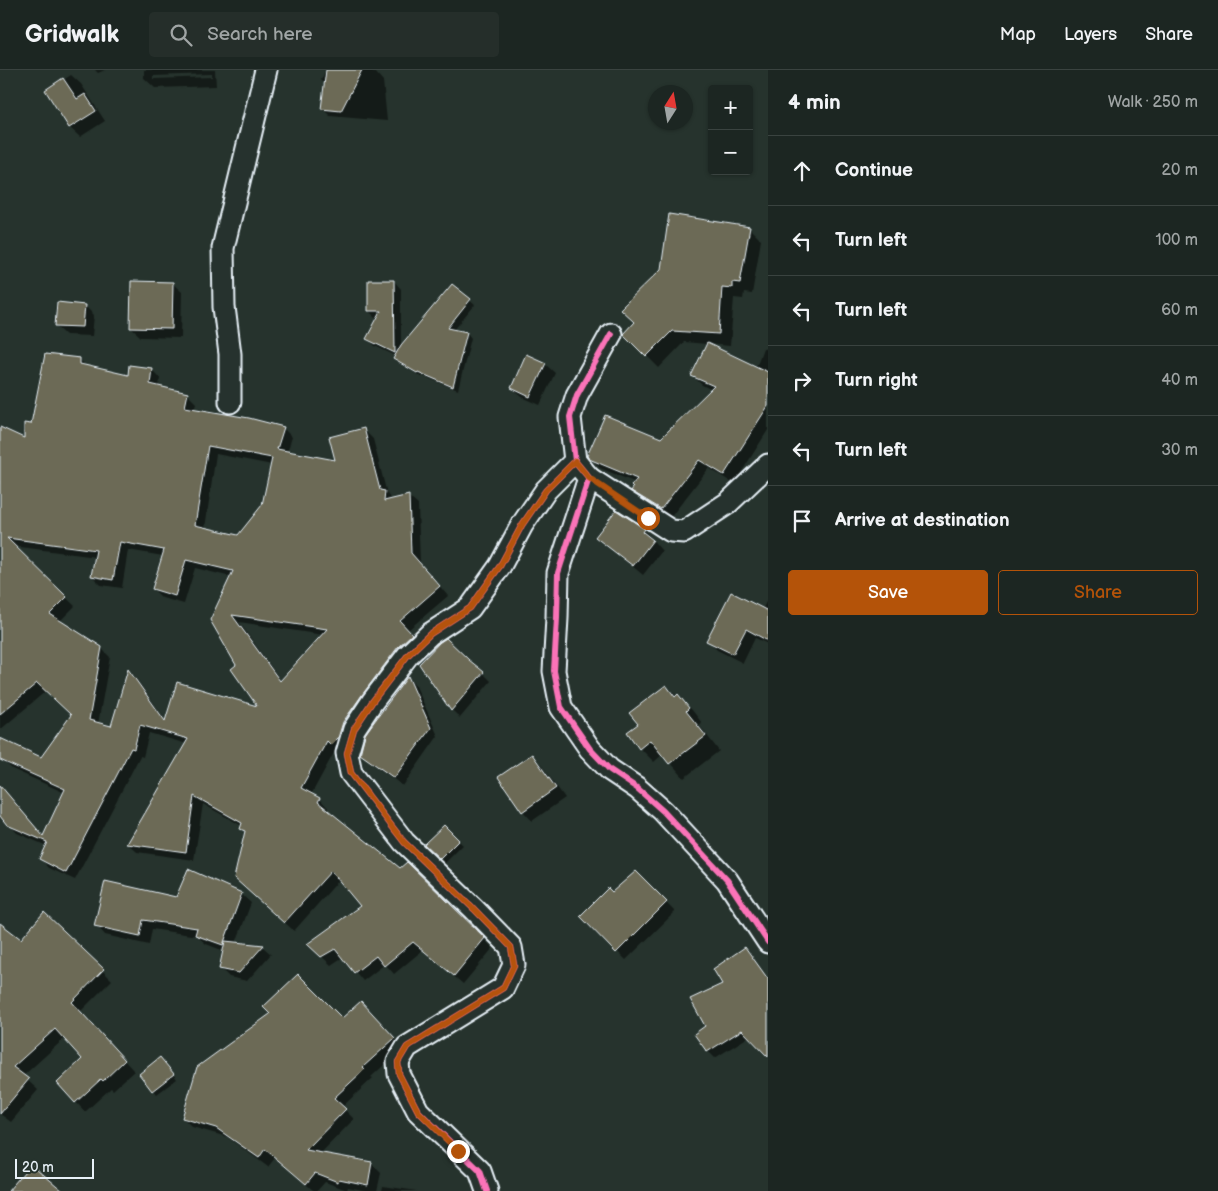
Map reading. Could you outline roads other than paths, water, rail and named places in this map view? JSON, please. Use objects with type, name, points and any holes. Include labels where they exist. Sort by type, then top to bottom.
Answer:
[{"type":"street","points":[[230,402],[230,354],[224,307],[223,248],[266,70]]},
{"type":"street","points":[[611,334],[577,395],[570,417],[575,461],[589,478],[648,518],[672,531],[684,532],[728,503],[768,465]]},
{"type":"street","points":[[486,1191],[480,1172],[418,1111],[399,1074],[398,1062],[407,1047],[503,988],[514,965],[511,947],[404,842],[351,773],[347,753],[354,729],[402,663],[430,634],[470,608],[500,566],[522,525],[546,490],[575,461]]},
{"type":"street","points":[[589,478],[558,573],[554,671],[561,707],[590,749],[610,770],[637,788],[663,811],[727,880],[768,942]]}]
